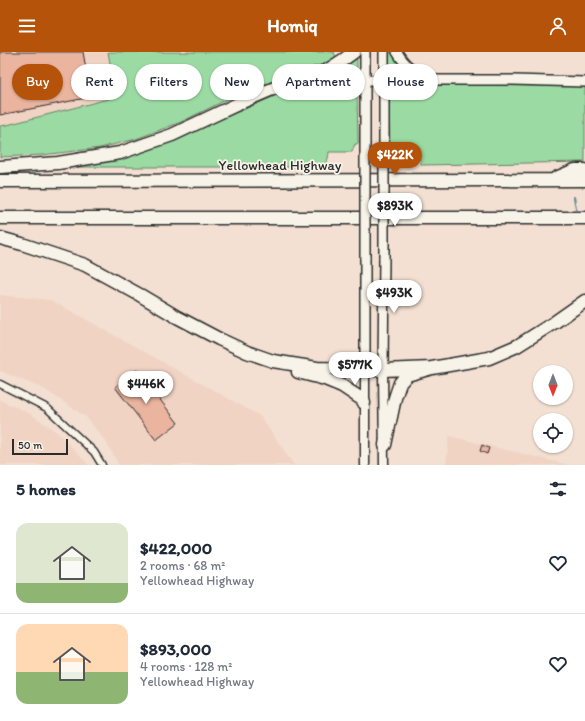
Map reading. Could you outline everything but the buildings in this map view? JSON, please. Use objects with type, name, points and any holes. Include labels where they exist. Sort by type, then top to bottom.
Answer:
[{"type":"highway","points":[[337,64],[354,52]]},
{"type":"highway","points":[[0,167],[58,163],[120,153],[172,135],[272,89]]},
{"type":"highway","points":[[551,180],[575,170],[585,170]]},
{"type":"highway","name":"Yellowhead Highway","points":[[0,181],[585,180]]},
{"type":"highway","points":[[0,218],[585,218]]},
{"type":"highway","points":[[0,238],[85,265],[219,339],[247,352],[273,361],[317,368],[383,370],[432,368]]},
{"type":"highway","points":[[385,445],[391,412],[400,383],[407,375],[432,368],[489,358],[517,346],[585,301]]},
{"type":"highway","points":[[273,361],[282,368],[325,379],[342,386],[363,400],[364,403]]},
{"type":"main road","points":[[365,52],[365,64]]},
{"type":"main road","points":[[384,52],[384,64]]},
{"type":"main road","points":[[397,52],[406,64]]},
{"type":"main road","points":[[438,79],[585,82]]},
{"type":"main road","points":[[365,80],[373,80]]},
{"type":"main road","points":[[365,100],[365,369]]},
{"type":"main road","points":[[383,370],[384,100]]},
{"type":"street","points":[[364,465],[365,369]]},
{"type":"street","points":[[383,370],[385,445],[384,465]]},
{"type":"street","points":[[0,384],[47,408],[94,452],[102,465]]},
{"type":"shaded area","points":[[0,52],[108,52],[110,64],[71,64],[71,100],[104,100],[0,126]]},
{"type":"shaded area","points":[[0,295],[51,300],[260,416],[294,465],[119,465],[106,442],[86,417],[44,389],[0,371]]},
{"type":"shaded area","points":[[0,400],[31,414],[58,433],[89,465],[0,465]]},
{"type":"shaded area","points":[[449,436],[569,465],[446,465]]},
{"type":"green space","points":[[108,52],[335,52],[334,54],[338,58],[326,64],[272,64],[272,82],[264,85],[264,64],[210,64],[210,100],[226,100],[181,122],[136,139],[100,148],[42,155],[0,157],[0,126],[104,100],[127,100],[127,64],[110,64]]},
{"type":"green space","points":[[389,52],[393,52],[401,64],[388,64]]},
{"type":"green space","points":[[357,56],[357,64],[344,64]]},
{"type":"green space","points":[[438,85],[585,86],[585,162],[422,165],[418,152],[390,153],[389,100],[438,100]]},
{"type":"green space","points":[[272,97],[272,100],[357,100],[358,144],[355,144],[352,152],[329,152],[326,162],[318,167],[42,167],[67,164],[199,127],[222,119]]},
{"type":"waterway","points":[[574,197],[576,209]]}]
